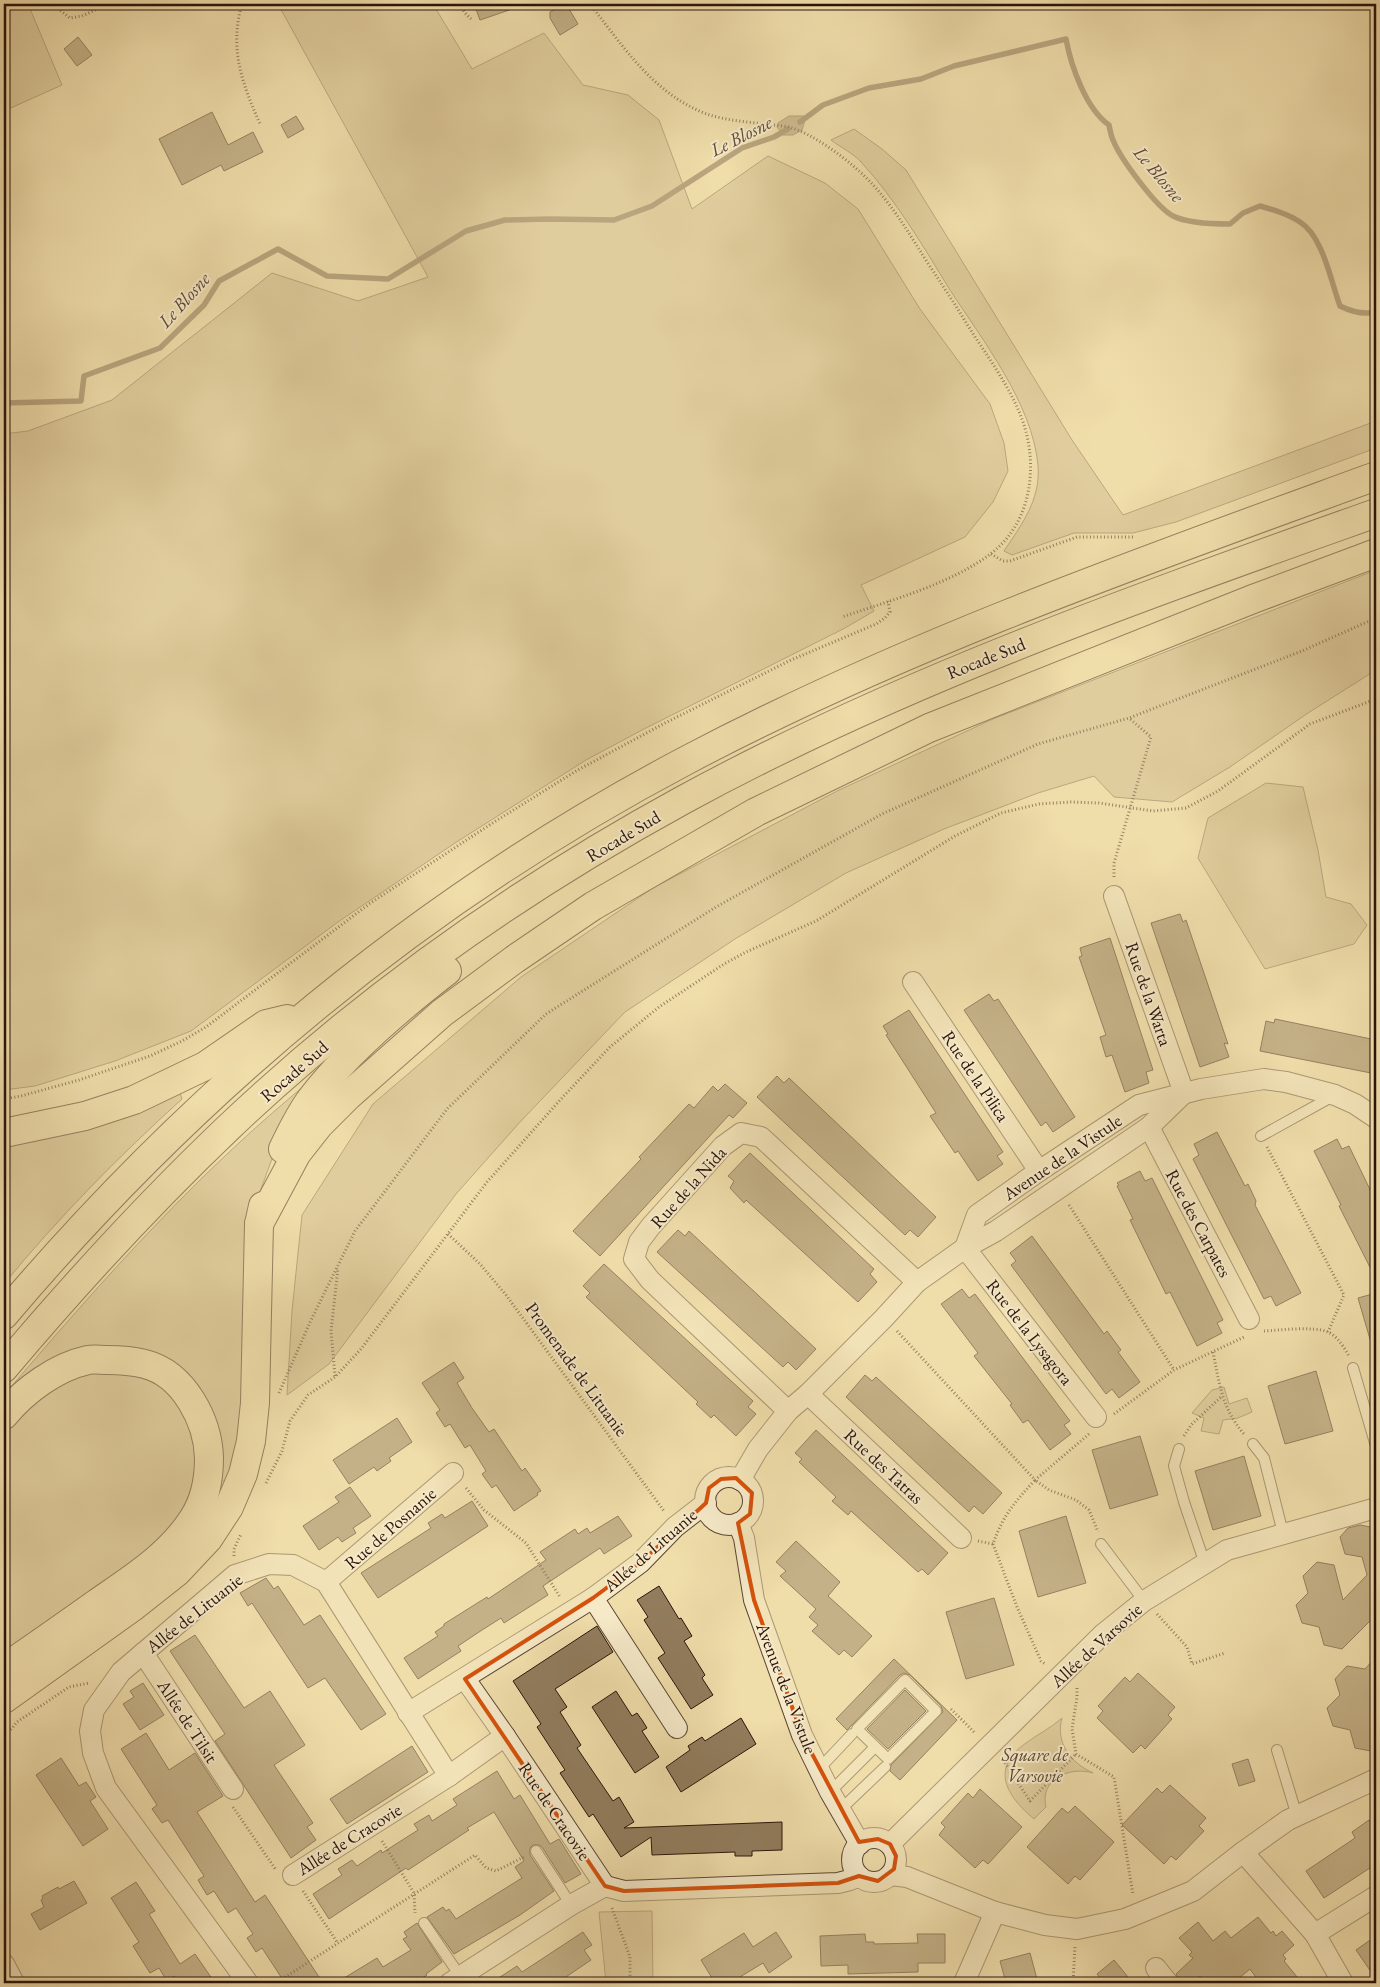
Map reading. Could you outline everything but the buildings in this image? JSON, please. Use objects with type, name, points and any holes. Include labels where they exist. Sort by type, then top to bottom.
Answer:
[{"type":"highway","name":"Rocade Sud","points":[[4,1315],[59,1250],[144,1160],[235,1075],[303,1016],[406,935],[572,824],[636,787],[740,732],[817,696],[995,620],[1182,547],[1376,476]]},
{"type":"highway","name":"Rocade Sud","points":[[4,1368],[101,1256],[231,1125],[309,1056],[373,1004],[427,963],[512,904],[682,801],[798,741],[883,702],[1024,643],[1376,512]]},
{"type":"highway","points":[[259,1224],[297,1153],[319,1125],[348,1096],[442,1013],[515,959],[593,906],[756,812],[929,728],[1253,599],[1376,553]]},
{"type":"highway","points":[[4,1698],[148,1595],[177,1572],[208,1539],[228,1507],[243,1474],[251,1441],[255,1402],[259,1224],[276,1166],[292,1132],[311,1100],[356,1050],[386,1020],[493,935],[512,904]]},
{"type":"highway","points":[[4,1133],[85,1116],[134,1100],[205,1066],[266,1024],[303,1016]]},
{"type":"highway","points":[[4,1415],[13,1404],[35,1386],[60,1371],[89,1360],[117,1360],[146,1364],[175,1382],[192,1403],[205,1429],[208,1443],[209,1470],[205,1494],[195,1517],[170,1548],[148,1568],[4,1668]]},
{"type":"street","name":"Rue de la Warta","points":[[1114,896],[1184,1093]]},
{"type":"street","name":"Rue de la Pilica","points":[[913,982],[1039,1171]]},
{"type":"street","name":"Avenue de la Vistule","points":[[965,1248],[977,1215],[1039,1171],[1139,1106],[1201,1088],[1264,1079],[1286,1082],[1335,1096],[1355,1104],[1376,1117]]},
{"type":"street","name":"Avenue de la Vistule","points":[[740,1480],[758,1449],[788,1411],[808,1394],[884,1318],[917,1282],[965,1248],[996,1231],[1149,1127],[1184,1093]]},
{"type":"street","name":"Rue des Carpates","points":[[1149,1127],[1251,1328]]},
{"type":"street","name":"Rue de la Nida","points":[[788,1411],[650,1280],[634,1260],[639,1242],[651,1226],[723,1146],[741,1133],[761,1137],[917,1282]]},
{"type":"street","name":"Rue de la Lysagora","points":[[965,1248],[1099,1420]]},
{"type":"street","name":"Rue des Tatras","points":[[808,1394],[960,1538]]},
{"type":"street","name":"Rue de Posnanie","points":[[326,1582],[453,1473]]},
{"type":"street","points":[[729,1477],[740,1480],[748,1487],[753,1500],[750,1514],[738,1523],[731,1525],[711,1517],[706,1503],[706,1495],[714,1482],[729,1477]]},
{"type":"street","name":"Allée de Lituanie","points":[[248,1983],[106,1788],[103,1781],[93,1753],[90,1731],[94,1710],[121,1672],[235,1575],[268,1564],[294,1565],[326,1582],[408,1713],[593,1598],[640,1563],[675,1527],[706,1503]]},
{"type":"street","name":"Allée de Varsovie","points":[[890,1844],[1102,1634],[1144,1601],[1227,1550],[1376,1508]]},
{"type":"street","name":"Avenue de la Vistule","points":[[738,1523],[744,1538],[754,1600],[802,1735],[830,1792],[860,1844]]},
{"type":"street","points":[[593,1598],[676,1728]]},
{"type":"street","name":"Allée de Tilsit","points":[[143,1652],[233,1789]]},
{"type":"street","name":"Rue de Cracovie","points":[[465,1679],[605,1886]]},
{"type":"street","points":[[408,1713],[449,1776]]},
{"type":"street","name":"Allée de Cracovie","points":[[293,1875],[449,1776],[505,1736]]},
{"type":"street","points":[[890,1875],[906,1878],[995,1912],[1046,1925],[1077,1929],[1136,1916],[1193,1891],[1243,1852],[1297,1816],[1376,1779]]},
{"type":"street","points":[[872,1838],[890,1844],[894,1850],[896,1863],[890,1875],[885,1879],[871,1882],[859,1876],[853,1863],[853,1856],[860,1844],[872,1838]]},
{"type":"street","points":[[1243,1852],[1315,1934],[1343,1983]]},
{"type":"street","points":[[458,1981],[571,1905],[605,1886],[624,1891],[838,1883],[859,1876]]},
{"type":"street","points":[[1315,1934],[1376,1896]]},
{"type":"street","points":[[964,1983],[995,1912]]},
{"type":"lane","points":[[1262,1136],[1335,1096]]},
{"type":"lane","points":[[1353,1368],[1376,1446]]},
{"type":"lane","points":[[1253,1444],[1264,1458],[1283,1533]]},
{"type":"lane","points":[[1179,1449],[1174,1466],[1205,1564]]},
{"type":"lane","points":[[1101,1544],[1144,1601]]},
{"type":"lane","points":[[905,1680],[936,1711],[888,1759],[875,1747],[857,1729],[905,1680]]},
{"type":"lane","points":[[819,1769],[852,1734]]},
{"type":"lane","points":[[830,1792],[875,1747]]},
{"type":"lane","points":[[1277,1750],[1297,1816]]},
{"type":"lane","points":[[840,1810],[886,1767]]},
{"type":"lane","points":[[536,1851],[571,1905]]},
{"type":"lane","points":[[424,1923],[458,1981]]},
{"type":"path","points":[[52,4],[70,18],[82,16],[108,4]]},
{"type":"path","points":[[242,4],[237,19],[236,49],[243,85],[260,124]]},
{"type":"path","points":[[460,4],[464,12],[471,19]]},
{"type":"path","points":[[590,4],[635,63],[652,80],[674,97],[705,113],[791,127],[823,145],[852,165],[873,185],[907,230],[998,374],[1021,418],[1029,442],[1032,466],[1030,487],[1026,504],[1005,541],[991,554],[952,576],[888,602],[842,617]]},
{"type":"path","points":[[991,554],[1002,561],[1010,561],[1077,537],[1134,537]]},
{"type":"path","points":[[4,1099],[78,1080],[141,1059],[198,1032],[225,1014],[369,904],[490,824],[624,744],[791,660],[876,624],[890,612],[888,602]]},
{"type":"path","points":[[255,1402],[280,1393],[311,1320],[354,1231],[447,1109],[546,1014],[716,907],[882,814],[1038,744],[1129,718],[1302,650],[1376,618]]},
{"type":"path","points":[[264,1487],[282,1451],[290,1421],[308,1395],[334,1377],[361,1349],[487,1182],[610,1047],[659,1007],[724,964],[746,952],[816,921],[955,836],[1001,813],[1039,804],[1071,802],[1131,807],[1153,812],[1186,808],[1218,790],[1310,724],[1376,698]]},
{"type":"path","points":[[1114,896],[1114,864],[1151,737],[1129,718]]},
{"type":"path","points":[[1262,1136],[1344,1295],[1328,1332]]},
{"type":"path","points":[[1058,1188],[1174,1370]]},
{"type":"path","name":"Promenade de Lituanie","points":[[448,1234],[480,1264],[506,1295],[675,1527]]},
{"type":"path","points":[[334,1377],[331,1331],[338,1264]]},
{"type":"path","points":[[884,1318],[1035,1480],[1049,1490],[1076,1500],[1089,1510],[1101,1544]]},
{"type":"path","points":[[1059,1677],[1041,1661],[1016,1607],[993,1544],[999,1526],[1009,1508],[1035,1480],[1099,1420],[1174,1370],[1213,1352],[1251,1328],[1306,1329],[1328,1332],[1341,1343],[1353,1368]]},
{"type":"path","points":[[1213,1352],[1221,1397],[1236,1425],[1253,1444]]},
{"type":"path","points":[[1179,1449],[1181,1441],[1191,1425],[1221,1397]]},
{"type":"path","points":[[453,1473],[484,1510],[526,1543],[570,1613]]},
{"type":"path","points":[[235,1575],[234,1549],[243,1531]]},
{"type":"path","points":[[960,1538],[993,1544]]},
{"type":"path","points":[[1144,1601],[1187,1647],[1192,1664],[1225,1653]]},
{"type":"path","points":[[1076,1661],[1077,1697],[1072,1729],[1076,1754],[1114,1777],[1136,1916]]},
{"type":"path","points":[[4,1738],[18,1722],[69,1687],[86,1682],[109,1688]]},
{"type":"path","name":"Allée de Cracovie","points":[[233,1789],[230,1803],[274,1869],[293,1875]]},
{"type":"path","points":[[373,1825],[414,1893]]},
{"type":"path","points":[[276,1983],[475,1855],[486,1868],[496,1871],[536,1851]]},
{"type":"path","points":[[293,1875],[337,1942]]},
{"type":"path","points":[[605,1886],[630,1957],[630,1983]]},
{"type":"path","points":[[1073,1983],[1077,1929]]},
{"type":"highlighted area","points":[[736,1478],[752,1493],[750,1514],[738,1523],[754,1600],[802,1735],[859,1842],[878,1839],[890,1844],[896,1856],[894,1869],[878,1881],[859,1876],[838,1883],[624,1891],[605,1886],[465,1679],[593,1598],[640,1563],[706,1503],[709,1488],[721,1479]]},
{"type":"green space","points":[[4,4],[28,4],[62,85],[4,111]]},
{"type":"green space","points":[[278,4],[433,4],[472,69],[544,33],[583,85],[628,95],[659,120],[692,209],[768,156],[825,183],[858,209],[920,309],[990,404],[1004,443],[1008,471],[993,502],[965,537],[861,585],[874,611],[845,628],[586,760],[455,843],[338,922],[191,1031],[115,1061],[35,1086],[4,1090],[4,434],[28,431],[112,400],[272,273],[358,301],[428,277]]},
{"type":"green space","points":[[854,129],[882,149],[906,170],[1072,440],[1123,515],[1376,421],[1376,448],[1176,522],[1133,533],[1074,533],[1012,555],[1004,551],[1029,511],[1038,477],[1034,442],[1026,419],[1016,396],[991,351],[886,192],[858,159],[831,140]]},
{"type":"green space","points":[[1376,570],[1376,670],[1308,713],[1230,767],[1172,802],[1114,797],[1094,776],[1038,793],[944,829],[846,873],[735,939],[625,1012],[520,1122],[456,1194],[329,1364],[287,1395],[292,1311],[302,1215],[373,1104],[521,977],[653,888],[839,790],[993,719]]},
{"type":"green space","points":[[1266,783],[1303,787],[1318,850],[1326,897],[1351,904],[1367,925],[1354,944],[1265,969],[1198,858],[1208,818]]},
{"type":"green space","points":[[314,1078],[280,1137],[255,1205],[244,1423],[227,1484],[219,1478],[152,1359],[17,1391],[11,1387],[82,1305],[194,1186]]},
{"type":"green space","points":[[180,1093],[182,1099],[90,1188],[4,1284],[4,1145]]},
{"type":"green space","points":[[93,1370],[124,1374],[150,1381],[172,1397],[181,1409],[188,1425],[195,1454],[193,1481],[184,1505],[170,1527],[151,1547],[108,1582],[4,1654],[4,1430],[53,1384]]},
{"type":"green space","points":[[1224,1387],[1229,1404],[1247,1398],[1252,1412],[1238,1418],[1223,1420],[1219,1434],[1201,1431],[1204,1418],[1192,1413],[1212,1390]]},
{"type":"green space","name":"Square de Varsovie","points":[[1062,1718],[1060,1727],[1063,1744],[1078,1764],[1093,1773],[1075,1771],[1058,1777],[1047,1789],[1045,1797],[1046,1807],[1034,1819],[1010,1792],[1005,1772],[1008,1763],[1015,1753]]},
{"type":"green space","points":[[652,1911],[653,1983],[606,1983],[599,1912]]},
{"type":"shaded area","points":[[789,116],[804,116],[805,120],[802,130],[793,135],[783,135],[777,127],[778,123]]},
{"type":"waterway","name":"Le Blosne","points":[[800,122],[823,105],[869,88],[921,79],[954,66],[1066,39],[1076,74],[1093,109],[1109,125],[1117,148],[1131,170],[1148,193],[1166,211],[1173,216],[1186,220],[1216,224],[1230,224],[1243,213],[1260,206],[1291,217],[1300,222],[1315,238],[1325,260],[1340,306],[1358,312],[1376,312]]},
{"type":"waterway","name":"Le Blosne","points":[[4,403],[81,401],[84,376],[160,348],[204,305],[219,281],[278,249],[327,276],[388,279],[466,231],[505,220],[614,220],[652,206],[742,148],[774,137],[788,129]]}]
